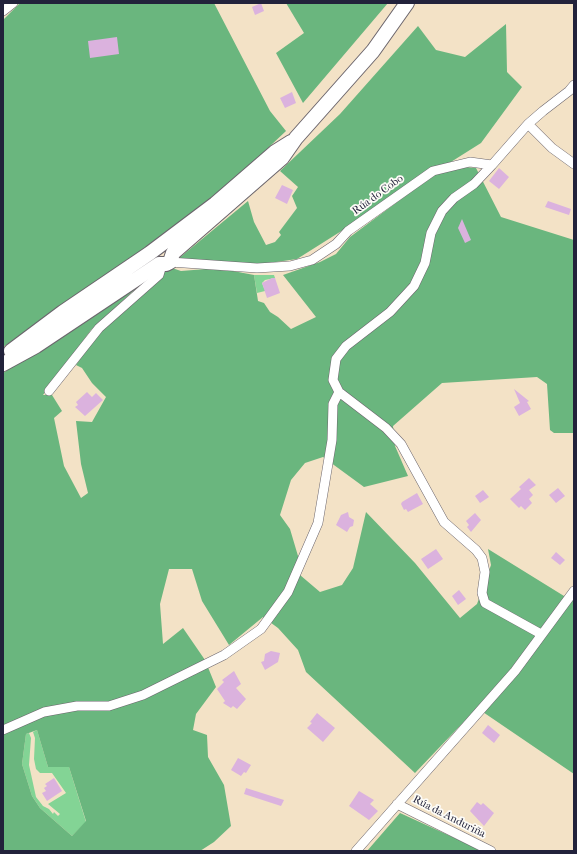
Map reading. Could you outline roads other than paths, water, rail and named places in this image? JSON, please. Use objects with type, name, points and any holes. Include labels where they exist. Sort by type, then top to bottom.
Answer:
[{"type":"main road","points":[[3,364],[200,230],[282,158],[296,138],[373,51],[407,3]]},
{"type":"main road","points":[[343,86],[357,80],[386,47],[417,3]]},
{"type":"main road","points":[[3,357],[63,312],[111,280],[128,274],[159,259],[202,219],[215,204],[275,152],[296,138]]},
{"type":"street","points":[[3,11],[13,3]]},
{"type":"street","points":[[541,634],[482,600],[485,572],[482,558],[476,550],[444,522],[401,444],[392,434],[339,392],[333,380],[336,358],[346,346],[390,312],[414,286],[425,263],[430,233],[442,211],[454,198],[474,184],[528,124],[542,111],[569,91],[574,85]]},
{"type":"street","points":[[528,124],[552,148],[574,164]]},
{"type":"street","name":"Rúa do Cobo","points":[[159,259],[257,268],[290,266],[312,260],[336,244],[348,231],[433,171],[470,162],[492,165]]},
{"type":"street","points":[[49,391],[99,328],[159,275],[159,259]]},
{"type":"street","points":[[3,730],[44,712],[77,706],[109,706],[143,695],[224,655],[261,629],[288,592],[318,523],[332,440],[334,404],[339,392]]},
{"type":"street","points":[[356,851],[515,671],[574,591]]},
{"type":"street","name":"Rúa da Anduriña","points":[[397,804],[491,851]]}]
